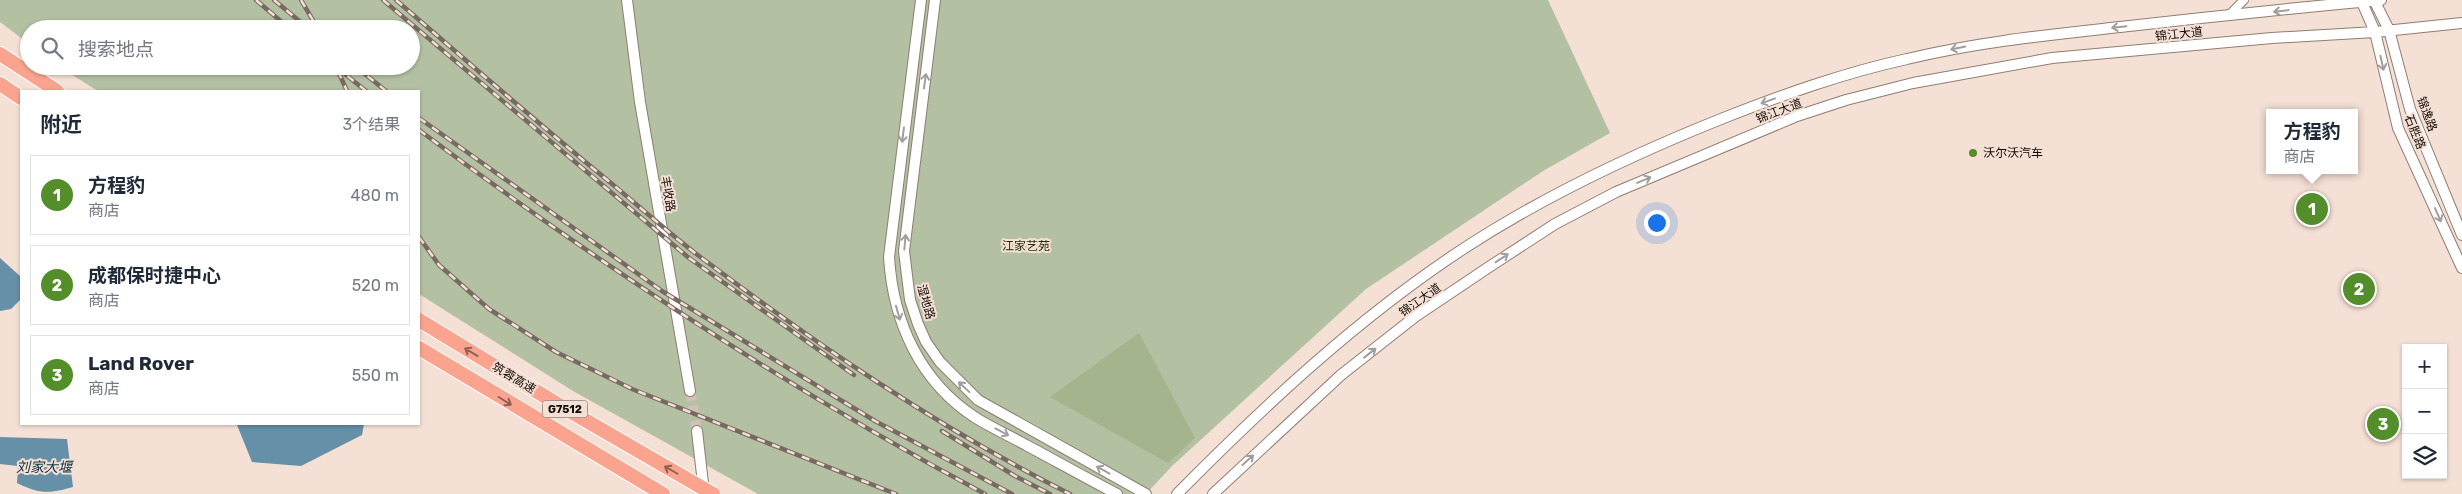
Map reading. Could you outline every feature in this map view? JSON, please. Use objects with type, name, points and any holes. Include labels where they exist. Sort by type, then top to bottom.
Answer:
[{"type":"highway","points":[[0,54],[20,67]]},
{"type":"highway","points":[[32,75],[55,90]]},
{"type":"highway","points":[[0,84],[20,97]]},
{"type":"highway","name":"筑蓉高速","points":[[420,321],[559,405],[713,494]]},
{"type":"highway","name":"筑蓉高速","points":[[420,349],[663,494]]},
{"type":"main road","name":"丰收路","points":[[628,0],[640,102],[690,391]]},
{"type":"main road","points":[[921,0],[890,234],[890,279],[900,321],[925,369],[938,385],[975,417],[1116,494]]},
{"type":"main road","name":"湿地路","points":[[936,0],[914,159],[904,258],[910,300],[926,342],[954,378],[978,400],[1146,494]]},
{"type":"main road","name":"锦江大道","points":[[1177,494],[1228,443],[1310,367],[1383,307],[1461,250],[1509,220],[1606,168],[1671,139],[1812,86],[1905,59],[1966,47],[2054,34],[2362,0],[2381,0]]},
{"type":"main road","name":"石胜路","points":[[2362,0],[2375,32],[2398,128],[2462,268]]},
{"type":"main road","name":"锦逸路","points":[[2374,0],[2389,30],[2410,109],[2462,235]]},
{"type":"main road","name":"锦江大道","points":[[1213,494],[1341,375],[1416,316],[1555,224],[1616,192],[1797,116],[1846,100],[1913,83],[2052,58],[2272,38],[2375,32],[2462,23]]},
{"type":"main road","points":[[900,158],[914,159]]},
{"type":"main road","points":[[697,431],[705,494]]},
{"type":"street","points":[[2228,16],[2244,0]]},
{"type":"green space","name":"江家艺苑","points":[[0,0],[1548,0],[1610,133],[1543,171],[1366,289],[1172,466],[1146,494],[758,494],[573,391],[420,295],[420,90],[96,90],[72,75],[420,75],[420,20],[20,20],[20,37],[0,22]]},
{"type":"green space","points":[[1139,333],[1195,438],[1168,463],[1050,397]]},
{"type":"water","points":[[0,258],[20,276],[20,300],[11,309],[0,311]]},
{"type":"water","points":[[237,425],[364,425],[362,435],[301,466],[252,462]]},
{"type":"water","name":"刘家大堰","points":[[0,437],[67,439],[73,487],[44,492],[17,483],[18,466],[0,464]]},
{"type":"tunnel","points":[[690,391],[697,431]]},
{"type":"railway","points":[[256,0],[279,20]]},
{"type":"railway","points":[[274,0],[298,20]]},
{"type":"railway","points":[[301,0],[313,20]]},
{"type":"railway","points":[[383,0],[407,20]]},
{"type":"railway","points":[[396,0],[419,20]]},
{"type":"railway","points":[[420,21],[665,229],[785,319],[830,351],[924,412],[972,441],[1070,494]]},
{"type":"railway","points":[[420,31],[689,258],[854,375]]},
{"type":"railway","points":[[340,75],[347,90]]},
{"type":"railway","points":[[346,75],[365,90]]},
{"type":"railway","points":[[366,75],[385,90]]},
{"type":"railway","points":[[420,119],[662,291],[875,421],[1012,494]]},
{"type":"railway","points":[[420,131],[625,276],[766,368],[985,494]]},
{"type":"railway","points":[[420,238],[439,265],[489,309],[556,352],[632,389],[896,494]]},
{"type":"railway","points":[[942,431],[1015,476],[1050,494]]},
{"type":"place","name":"沃尔沃汽车","points":[[1973,153]]},
{"type":"place","name":"方程豹","points":[[2312,209]]},
{"type":"place","name":"成都保时捷中心","points":[[2359,289]]},
{"type":"place","name":"Land Rover","points":[[2383,424]]}]
